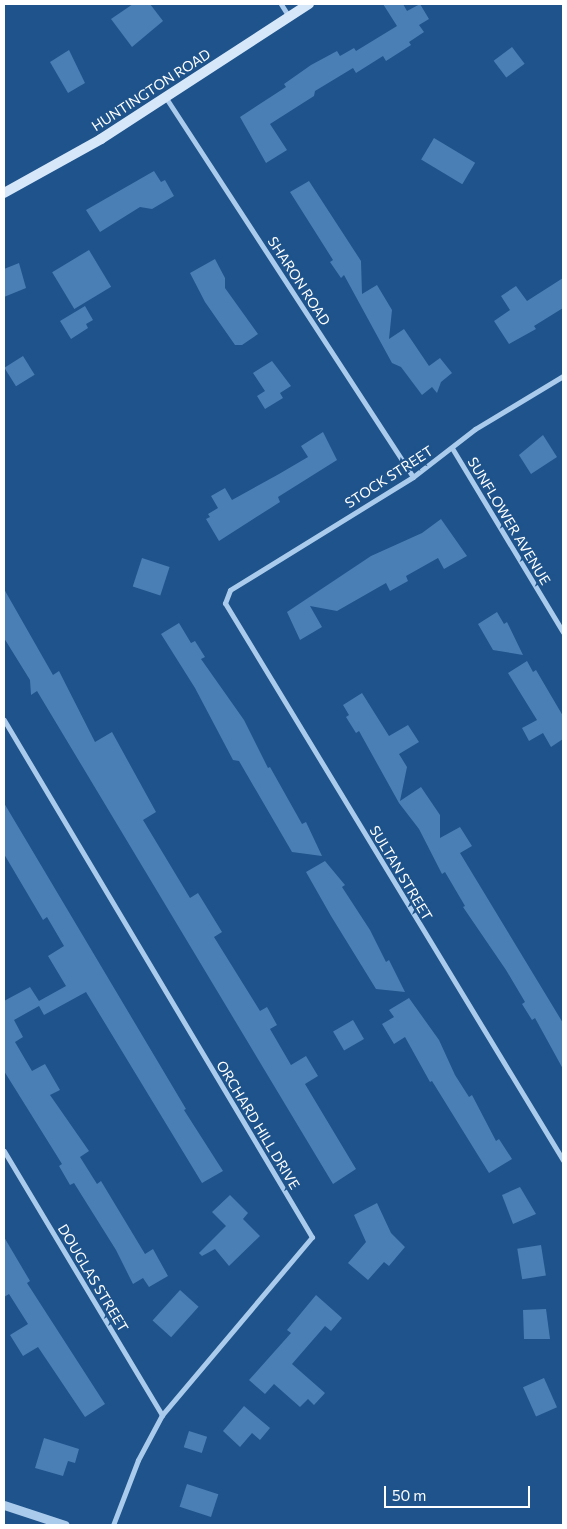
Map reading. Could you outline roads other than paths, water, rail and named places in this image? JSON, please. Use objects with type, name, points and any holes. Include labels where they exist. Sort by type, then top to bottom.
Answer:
[{"type":"main road","name":"HUNTINGTON ROAD","points":[[4,193],[166,98],[309,4]]},
{"type":"street","points":[[281,4],[288,18]]},
{"type":"street","name":"SHARON ROAD","points":[[166,98],[414,477]]},
{"type":"street","name":"STOCK STREET","points":[[226,596],[230,590],[414,477],[475,429],[563,376]]},
{"type":"street","name":"SUNFLOWER AVENUE","points":[[452,448],[563,632]]},
{"type":"street","name":"SULTAN STREET","points":[[226,596],[229,612],[563,1160]]},
{"type":"street","name":"ORCHARD HILL DRIVE","points":[[4,720],[312,1237],[162,1416],[138,1460],[113,1525]]},
{"type":"street","name":"DOUGLAS STREET","points":[[4,1151],[162,1416]]},
{"type":"street","points":[[4,1505],[65,1525]]}]
